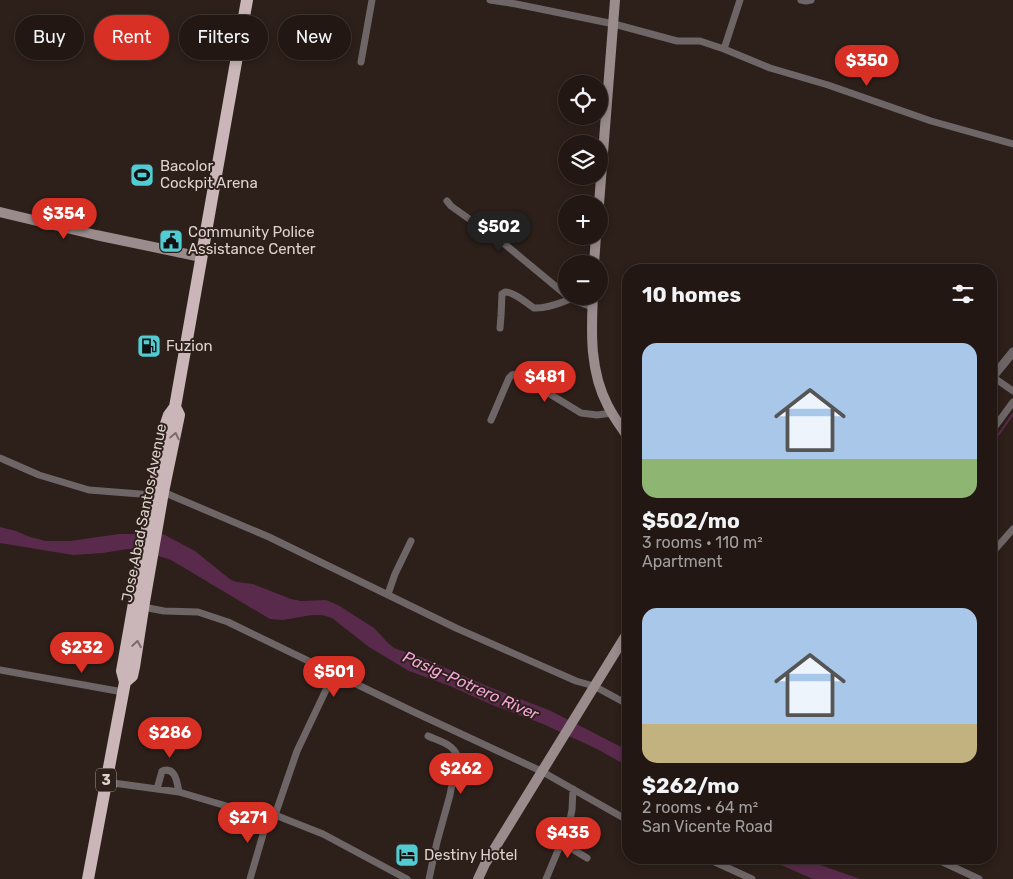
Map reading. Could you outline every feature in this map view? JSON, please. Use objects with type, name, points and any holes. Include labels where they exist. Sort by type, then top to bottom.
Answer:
[{"type":"highway","name":"Jose Abad Santos Avenue","points":[[88,879],[124,687],[132,676],[140,603],[158,497],[165,427],[169,415],[175,407],[247,0]]},
{"type":"main road","points":[[600,195],[615,0]]},
{"type":"main road","points":[[0,212],[201,257]]},
{"type":"main road","points":[[592,305],[592,348],[595,370],[600,388],[622,428]]},
{"type":"main road","points":[[478,879],[485,864],[622,641]]},
{"type":"street","points":[[361,62],[372,0]]},
{"type":"street","points":[[490,0],[614,24],[677,40],[700,41],[770,68],[828,85],[931,121],[1013,144]]},
{"type":"street","points":[[724,49],[740,0]]},
{"type":"street","points":[[800,0],[806,2],[811,0]]},
{"type":"street","points":[[447,201],[453,208],[507,246],[558,289]]},
{"type":"street","points":[[500,328],[502,294],[505,292],[512,294],[534,308],[549,307],[558,302]]},
{"type":"street","points":[[585,305],[592,308]]},
{"type":"street","points":[[997,372],[1013,352]]},
{"type":"street","points":[[491,420],[509,378],[517,374],[581,413],[597,415],[612,413]]},
{"type":"street","points":[[997,381],[1013,391]]},
{"type":"street","points":[[997,424],[1013,402]]},
{"type":"street","points":[[0,458],[39,474],[89,490],[158,497],[268,537],[456,628],[622,702]]},
{"type":"street","points":[[997,547],[1013,529]]},
{"type":"street","points":[[388,594],[395,574],[411,541]]},
{"type":"street","points":[[140,603],[164,611],[198,612],[228,622],[542,770],[622,817]]},
{"type":"street","points":[[0,670],[110,691],[124,687]]},
{"type":"street","points":[[250,879],[297,751],[334,673]]},
{"type":"street","points":[[428,736],[452,747],[458,756],[429,879]]},
{"type":"street","points":[[157,788],[162,771],[165,769],[173,773],[177,780],[179,792]]},
{"type":"street","points":[[106,782],[179,792],[240,810],[272,815],[322,834],[407,879]]},
{"type":"street","points":[[546,879],[569,824],[574,789]]},
{"type":"street","points":[[561,842],[588,858]]},
{"type":"street","points":[[719,864],[752,879]]},
{"type":"street","points":[[947,864],[979,879]]},
{"type":"water","name":"Pasig-Potrero River","points":[[0,527],[46,541],[70,541],[119,534],[163,534],[195,551],[231,580],[253,584],[291,599],[301,601],[326,600],[338,605],[374,628],[394,648],[423,658],[551,711],[622,747],[622,763],[597,749],[543,724],[409,671],[369,647],[332,618],[312,615],[283,620],[270,619],[171,560],[136,549],[73,555],[0,543]]},
{"type":"water","points":[[779,864],[819,864],[860,879],[813,879]]},
{"type":"waterway","points":[[997,437],[1013,414]]},
{"type":"place","name":"Bacolor Cockpit Arena","points":[[142,175]]},
{"type":"place","name":"Community Police Assistance Center","points":[[171,241]]},
{"type":"place","name":"Fuzion","points":[[149,346]]},
{"type":"place","name":"Destiny Hotel","points":[[407,855]]}]
